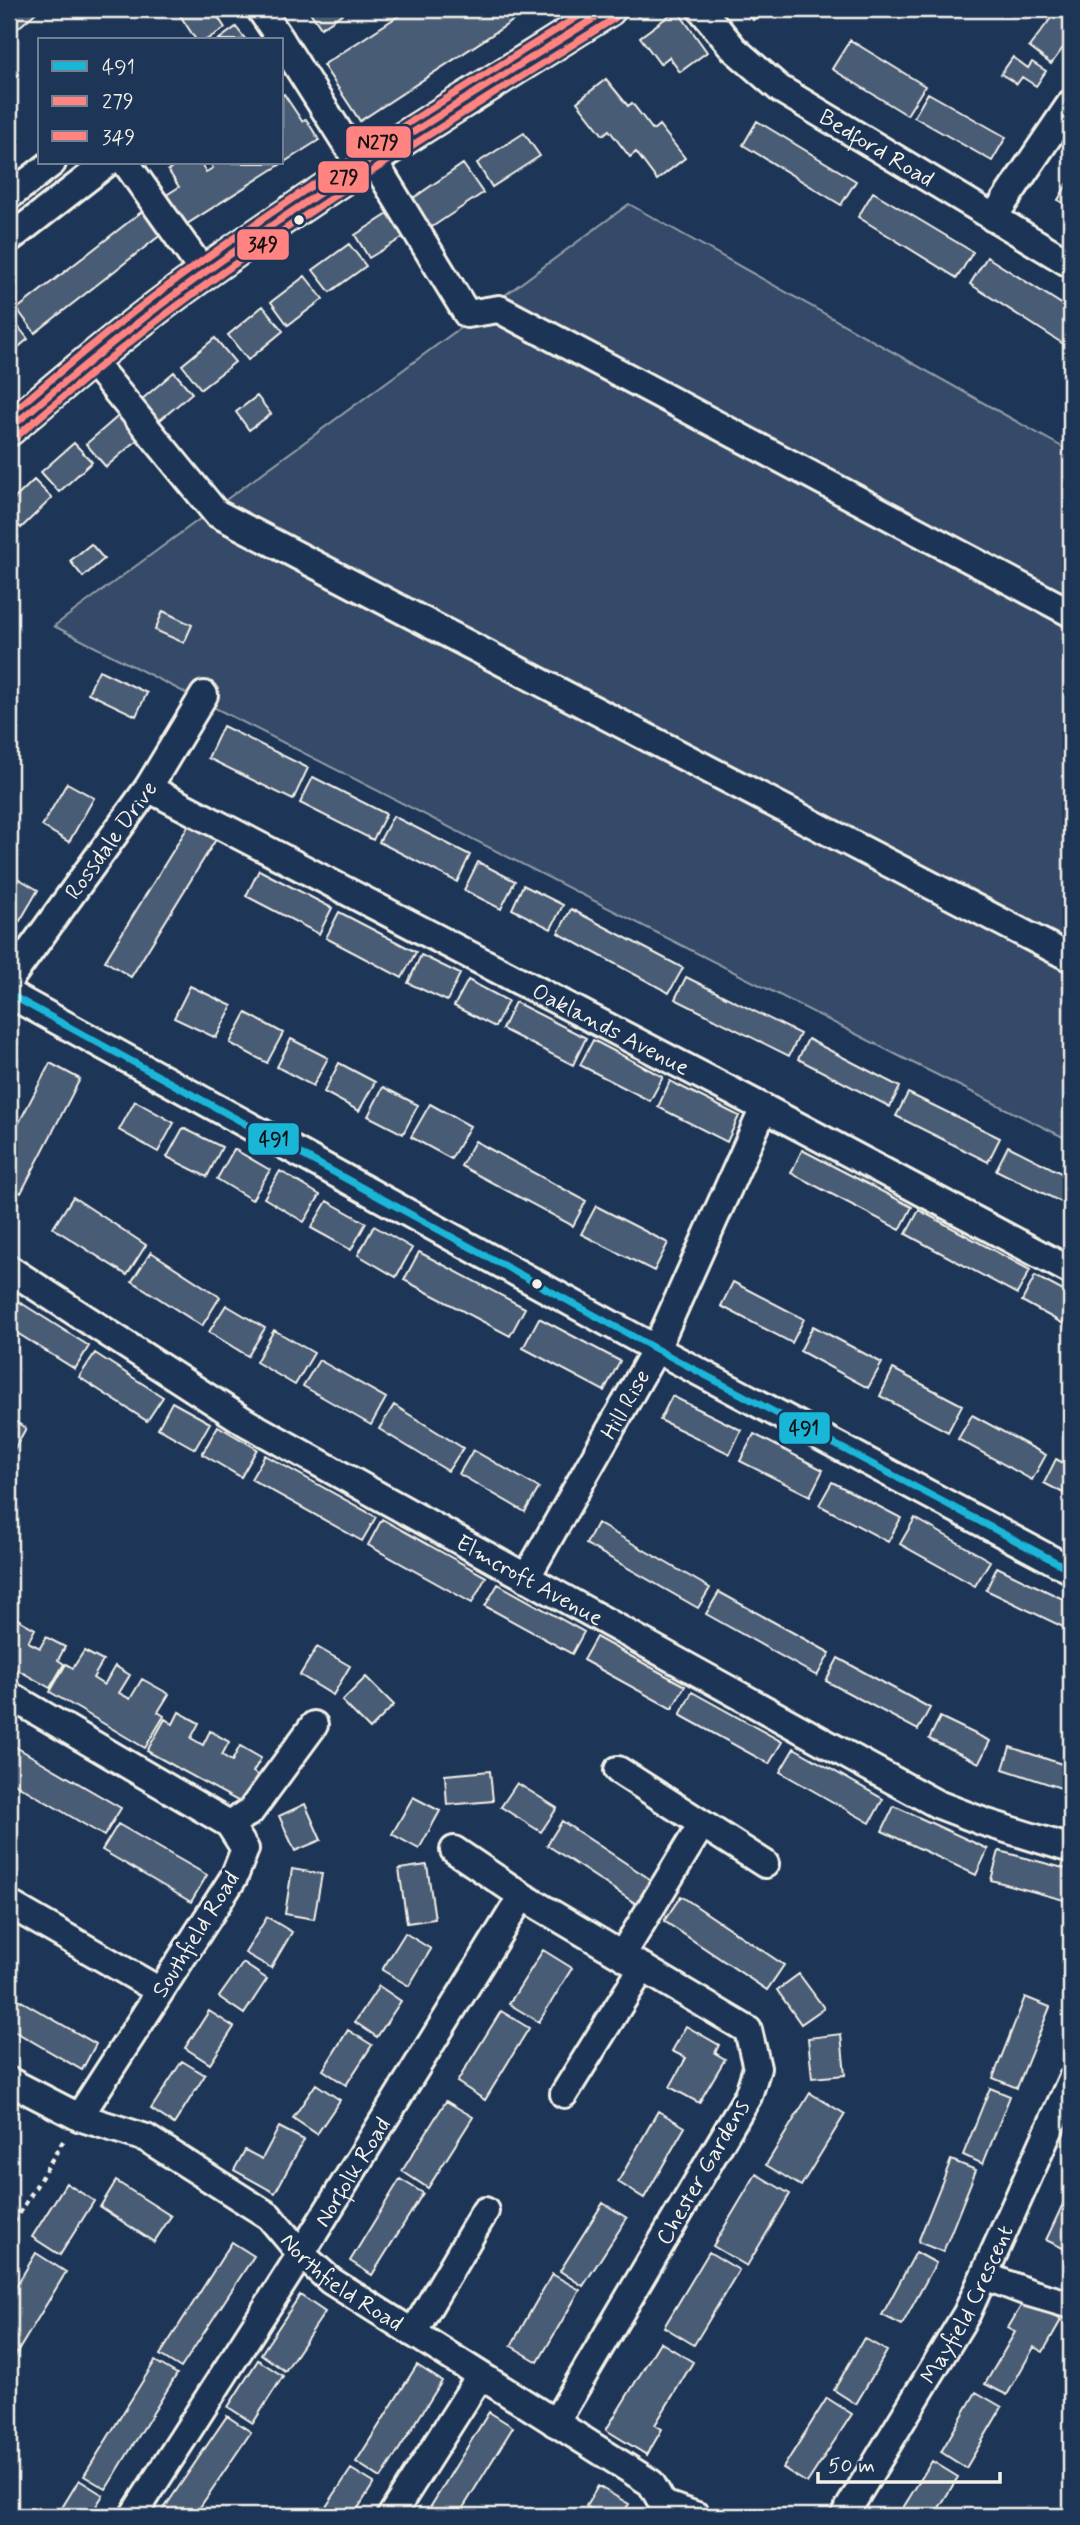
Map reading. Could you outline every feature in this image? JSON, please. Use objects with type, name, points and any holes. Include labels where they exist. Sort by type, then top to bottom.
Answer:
[{"type":"main road","points":[[9,429],[91,359],[204,273],[367,163],[608,9]]},
{"type":"street","points":[[260,9],[279,38]]},
{"type":"street","name":"Bedford Road","points":[[701,9],[734,49],[780,89],[1071,264]]},
{"type":"street","points":[[284,45],[367,163],[467,314],[499,309],[1071,613]]},
{"type":"street","points":[[993,218],[1071,103]]},
{"type":"street","points":[[9,196],[51,164]]},
{"type":"street","points":[[9,239],[106,164]]},
{"type":"street","points":[[127,164],[204,273]]},
{"type":"street","points":[[91,359],[216,513],[1071,958]]},
{"type":"street","name":"Rossdale Drive","points":[[9,981],[148,789],[204,695]]},
{"type":"street","name":"Oaklands Avenue","points":[[148,789],[764,1108],[1071,1271]]},
{"type":"street","points":[[9,994],[656,1349],[1071,1570]]},
{"type":"street","name":"Hill Rise","points":[[526,1578],[656,1349],[764,1108]]},
{"type":"street","name":"Elmcroft Avenue","points":[[9,1269],[247,1423],[937,1804],[984,1822],[1071,1849]]},
{"type":"street","points":[[9,1695],[229,1824],[250,1812],[314,1725]]},
{"type":"street","points":[[618,1770],[765,1864]]},
{"type":"street","name":"Southfield Road","points":[[79,2116],[234,1877],[245,1849],[229,1824]]},
{"type":"street","points":[[564,2094],[702,1824]]},
{"type":"street","name":"Chester Gardens","points":[[454,1850],[522,1896],[748,2030],[757,2068],[748,2096],[555,2423]]},
{"type":"street","name":"Norfolk Road","points":[[133,2516],[300,2254],[522,1896]]},
{"type":"street","points":[[9,1904],[160,1991]]},
{"type":"street","name":"Northfield Road","points":[[9,2081],[79,2116],[146,2138],[269,2216],[300,2254],[331,2281],[652,2483],[659,2510]]},
{"type":"street","name":"Mayfield Crescent","points":[[844,2516],[967,2314],[1071,2081]]},
{"type":"street","points":[[413,2333],[485,2211]]},
{"type":"street","points":[[985,2276],[1071,2305]]},
{"type":"street","points":[[391,2516],[480,2376]]},
{"type":"street","points":[[659,2510],[697,2516]]},
{"type":"path","points":[[9,2121],[16,2109]]},
{"type":"path","points":[[9,2231],[62,2143]]},
{"type":"shaded area","points":[[629,204],[1071,452],[1071,1141],[54,626]]},
{"type":"building","points":[[9,9],[40,9],[9,36]]},
{"type":"building","points":[[176,9],[213,9],[225,28],[209,38],[195,38]]},
{"type":"building","points":[[308,9],[348,9],[348,10],[321,28]]},
{"type":"building","points":[[409,9],[531,9],[360,121],[323,65]]},
{"type":"building","points":[[744,9],[767,9],[753,20]]},
{"type":"building","points":[[1058,9],[1071,18],[1071,37],[1051,64],[1029,47]]},
{"type":"building","points":[[677,10],[707,52],[680,72],[669,57],[660,64],[640,37]]},
{"type":"building","points":[[236,27],[244,38],[221,38]]},
{"type":"building","points":[[850,40],[925,86],[907,115],[832,69]]},
{"type":"building","points":[[1013,57],[1028,68],[1032,62],[1046,71],[1036,86],[1022,77],[1017,84],[1001,74]]},
{"type":"building","points":[[606,79],[628,106],[632,103],[653,130],[659,125],[685,158],[657,180],[636,152],[630,157],[609,130],[603,135],[577,102]]},
{"type":"building","points":[[928,93],[1006,137],[992,161],[914,117]]},
{"type":"building","points":[[284,94],[302,121],[306,119],[319,140],[284,162]]},
{"type":"building","points":[[757,121],[856,181],[841,205],[743,145]]},
{"type":"building","points":[[524,133],[540,156],[492,187],[477,163]]},
{"type":"building","points":[[177,164],[202,164],[206,172],[213,168],[211,164],[281,164],[179,229],[160,199],[179,187],[168,170]]},
{"type":"building","points":[[463,164],[483,193],[429,229],[409,201]]},
{"type":"building","points":[[1071,178],[1071,208],[1058,200]]},
{"type":"building","points":[[873,192],[973,252],[957,278],[858,217]]},
{"type":"building","points":[[149,206],[167,230],[35,333],[17,309]]},
{"type":"building","points":[[393,211],[407,235],[369,258],[355,235]]},
{"type":"building","points":[[349,244],[366,266],[330,292],[313,270]]},
{"type":"building","points":[[987,257],[1071,310],[1071,336],[1065,345],[970,284]]},
{"type":"building","points":[[305,276],[323,299],[288,325],[271,302]]},
{"type":"building","points":[[263,306],[283,331],[248,360],[228,335]]},
{"type":"building","points":[[9,315],[28,339],[9,355]]},
{"type":"building","points":[[215,338],[235,362],[201,389],[182,365]]},
{"type":"building","points":[[174,372],[192,393],[159,421],[141,400]]},
{"type":"building","points":[[257,396],[271,414],[249,430],[236,412]]},
{"type":"building","points":[[123,412],[143,435],[106,467],[86,444]]},
{"type":"building","points":[[74,443],[92,462],[59,492],[41,472]]},
{"type":"building","points":[[34,480],[52,498],[21,528],[9,515],[9,504]]},
{"type":"building","points":[[9,527],[18,537],[9,547]]},
{"type":"building","points":[[91,544],[104,559],[83,577],[70,561]]},
{"type":"building","points":[[163,611],[192,625],[184,643],[155,630]]},
{"type":"building","points":[[99,670],[147,693],[136,716],[88,693]]},
{"type":"building","points":[[223,726],[308,768],[293,800],[208,758]]},
{"type":"building","points":[[313,777],[386,814],[373,840],[300,803]]},
{"type":"building","points":[[67,783],[94,798],[69,842],[42,826]]},
{"type":"building","points":[[393,816],[470,855],[457,882],[379,842]]},
{"type":"building","points":[[192,820],[218,836],[131,977],[105,961]]},
{"type":"building","points":[[478,862],[515,881],[501,909],[464,890]]},
{"type":"building","points":[[259,870],[332,908],[319,934],[246,896]]},
{"type":"building","points":[[9,873],[38,890],[20,921],[9,915]]},
{"type":"building","points":[[523,885],[563,905],[551,929],[512,909]]},
{"type":"building","points":[[571,909],[683,968],[669,993],[558,933]]},
{"type":"building","points":[[339,912],[416,952],[402,978],[326,938]]},
{"type":"building","points":[[421,955],[460,974],[447,1001],[408,983]]},
{"type":"building","points":[[686,977],[800,1034],[789,1056],[675,999]]},
{"type":"building","points":[[468,980],[508,1001],[495,1027],[454,1006]]},
{"type":"building","points":[[190,986],[232,1006],[216,1038],[174,1018]]},
{"type":"building","points":[[515,1002],[586,1038],[573,1065],[502,1029]]},
{"type":"building","points":[[246,1013],[283,1033],[267,1063],[230,1043]]},
{"type":"building","points":[[291,1039],[328,1058],[313,1086],[277,1067]]},
{"type":"building","points":[[808,1039],[900,1087],[890,1107],[798,1059]]},
{"type":"building","points":[[593,1040],[663,1077],[650,1101],[580,1065]]},
{"type":"building","points":[[50,1063],[80,1079],[21,1193],[9,1187],[9,1142]]},
{"type":"building","points":[[339,1063],[375,1082],[359,1111],[324,1092]]},
{"type":"building","points":[[670,1081],[739,1116],[727,1142],[658,1107]]},
{"type":"building","points":[[383,1087],[418,1105],[403,1134],[368,1116]]},
{"type":"building","points":[[908,1093],[1000,1138],[988,1162],[896,1116]]},
{"type":"building","points":[[135,1101],[174,1123],[158,1152],[119,1130]]},
{"type":"building","points":[[430,1104],[470,1126],[451,1159],[411,1137]]},
{"type":"building","points":[[183,1128],[222,1147],[207,1177],[167,1157]]},
{"type":"building","points":[[475,1141],[586,1201],[573,1226],[461,1166]]},
{"type":"building","points":[[1008,1146],[1071,1178],[1071,1207],[996,1170]]},
{"type":"building","points":[[234,1149],[270,1170],[252,1200],[217,1179]]},
{"type":"building","points":[[802,1150],[912,1207],[900,1230],[791,1173]]},
{"type":"building","points":[[280,1171],[320,1195],[304,1222],[264,1198]]},
{"type":"building","points":[[73,1197],[146,1245],[127,1275],[53,1228]]},
{"type":"building","points":[[327,1201],[366,1223],[351,1250],[311,1228]]},
{"type":"building","points":[[596,1206],[668,1243],[654,1271],[581,1234]]},
{"type":"building","points":[[919,1210],[1030,1270],[1017,1294],[906,1234]]},
{"type":"building","points":[[374,1226],[412,1248],[396,1277],[358,1255]]},
{"type":"building","points":[[151,1252],[220,1297],[202,1326],[132,1281]]},
{"type":"building","points":[[419,1252],[525,1308],[510,1336],[404,1280]]},
{"type":"building","points":[[1035,1276],[1071,1295],[1071,1328],[1022,1301]]},
{"type":"building","points":[[733,1282],[804,1319],[792,1343],[721,1306]]},
{"type":"building","points":[[18,1301],[89,1346],[75,1369],[9,1328],[9,1315]]},
{"type":"building","points":[[226,1305],[265,1328],[248,1356],[209,1332]]},
{"type":"building","points":[[539,1318],[620,1361],[604,1391],[523,1348]]},
{"type":"building","points":[[813,1326],[882,1363],[868,1388],[800,1351]]},
{"type":"building","points":[[274,1330],[314,1353],[295,1385],[256,1362]]},
{"type":"building","points":[[95,1353],[163,1397],[147,1421],[79,1377]]},
{"type":"building","points":[[319,1360],[386,1398],[371,1425],[303,1386]]},
{"type":"building","points":[[893,1369],[962,1405],[948,1432],[880,1396]]},
{"type":"building","points":[[672,1396],[741,1430],[730,1454],[660,1420]]},
{"type":"building","points":[[172,1402],[210,1423],[195,1449],[158,1428]]},
{"type":"building","points":[[394,1405],[463,1448],[448,1471],[379,1429]]},
{"type":"building","points":[[972,1415],[1046,1455],[1032,1480],[958,1439]]},
{"type":"building","points":[[9,1418],[26,1428],[9,1459]]},
{"type":"building","points":[[218,1426],[257,1449],[241,1477],[202,1454]]},
{"type":"building","points":[[754,1434],[823,1470],[810,1496],[740,1461]]},
{"type":"building","points":[[473,1450],[539,1488],[525,1512],[459,1474]]},
{"type":"building","points":[[265,1455],[376,1517],[362,1541],[251,1479]]},
{"type":"building","points":[[1056,1459],[1071,1467],[1071,1497],[1044,1483]]},
{"type":"building","points":[[832,1482],[901,1518],[888,1542],[819,1505]]},
{"type":"building","points":[[915,1518],[990,1561],[975,1586],[900,1544]]},
{"type":"building","points":[[382,1519],[486,1577],[472,1603],[368,1545]]},
{"type":"building","points":[[597,1523],[710,1588],[698,1608],[586,1544]]},
{"type":"building","points":[[997,1567],[1071,1603],[1071,1611],[1063,1627],[986,1590]]},
{"type":"building","points":[[498,1584],[584,1632],[572,1654],[485,1606]]},
{"type":"building","points":[[719,1592],[830,1653],[817,1676],[706,1614]]},
{"type":"building","points":[[14,1617],[35,1629],[28,1642],[40,1648],[46,1637],[65,1647],[58,1660],[64,1664],[50,1688],[9,1665],[9,1626]]},
{"type":"building","points":[[596,1637],[685,1686],[672,1709],[583,1660]]},
{"type":"building","points":[[317,1647],[350,1666],[333,1695],[300,1675]]},
{"type":"building","points":[[84,1651],[103,1661],[93,1678],[104,1685],[115,1666],[130,1675],[119,1693],[130,1699],[142,1679],[169,1694],[158,1712],[164,1716],[145,1748],[50,1692],[66,1664],[73,1668]]},
{"type":"building","points":[[838,1658],[930,1708],[918,1730],[826,1681]]},
{"type":"building","points":[[366,1677],[394,1705],[370,1729],[342,1701]]},
{"type":"building","points":[[692,1692],[782,1742],[769,1764],[680,1715]]},
{"type":"building","points":[[179,1712],[199,1723],[191,1738],[203,1745],[210,1731],[229,1742],[222,1755],[232,1761],[240,1746],[261,1758],[253,1772],[261,1777],[245,1805],[147,1751],[165,1719],[173,1724]]},
{"type":"building","points":[[940,1717],[990,1741],[979,1763],[929,1739]]},
{"type":"building","points":[[14,1746],[121,1808],[104,1836],[9,1780],[9,1755]]},
{"type":"building","points":[[1010,1747],[1071,1767],[1067,1790],[1003,1769]]},
{"type":"building","points":[[794,1748],[883,1799],[870,1823],[780,1772]]},
{"type":"building","points":[[490,1771],[493,1801],[447,1805],[445,1775]]},
{"type":"building","points":[[517,1783],[557,1808],[541,1832],[501,1807]]},
{"type":"building","points":[[413,1797],[440,1811],[419,1849],[392,1834]]},
{"type":"building","points":[[305,1804],[321,1840],[295,1851],[279,1816]]},
{"type":"building","points":[[894,1806],[988,1849],[976,1875],[882,1831]]},
{"type":"building","points":[[562,1821],[662,1887],[647,1911],[547,1845]]},
{"type":"building","points":[[118,1824],[207,1875],[191,1902],[102,1850]]},
{"type":"building","points":[[999,1851],[1071,1870],[1071,1902],[991,1880]]},
{"type":"building","points":[[427,1865],[435,1919],[407,1923],[399,1869]]},
{"type":"building","points":[[292,1869],[322,1874],[314,1919],[285,1914]]},
{"type":"building","points":[[681,1896],[784,1965],[767,1990],[664,1921]]},
{"type":"building","points":[[267,1917],[292,1932],[271,1968],[245,1953]]},
{"type":"building","points":[[405,1933],[431,1949],[409,1986],[382,1970]]},
{"type":"building","points":[[543,1950],[572,1968],[539,2022],[509,2004]]},
{"type":"building","points":[[243,1963],[267,1979],[244,2014],[219,1997]]},
{"type":"building","points":[[799,1974],[824,2008],[801,2024],[777,1990]]},
{"type":"building","points":[[379,1986],[401,2001],[377,2037],[355,2022]]},
{"type":"building","points":[[9,1994],[96,2044],[82,2070],[9,2028]]},
{"type":"building","points":[[1025,1997],[1050,2007],[1017,2088],[993,2078]]},
{"type":"building","points":[[209,2011],[234,2027],[210,2064],[185,2048]]},
{"type":"building","points":[[501,2011],[529,2028],[485,2100],[457,2082]]},
{"type":"building","points":[[686,2026],[719,2045],[715,2053],[725,2059],[699,2103],[670,2087],[686,2058],[672,2051]]},
{"type":"building","points":[[348,2030],[372,2045],[346,2085],[323,2070]]},
{"type":"building","points":[[841,2034],[845,2075],[812,2078],[808,2038]]},
{"type":"building","points":[[182,2061],[205,2075],[174,2124],[151,2109]]},
{"type":"building","points":[[316,2084],[340,2100],[317,2134],[293,2118]]},
{"type":"building","points":[[990,2088],[1010,2096],[983,2164],[963,2155]]},
{"type":"building","points":[[810,2093],[845,2114],[801,2186],[766,2165]]},
{"type":"building","points":[[446,2101],[473,2117],[428,2188],[402,2171]]},
{"type":"building","points":[[658,2111],[685,2127],[644,2198],[618,2182]]},
{"type":"building","points":[[279,2127],[304,2140],[275,2193],[234,2170],[245,2150],[262,2159]]},
{"type":"building","points":[[951,2160],[976,2170],[943,2252],[918,2242]]},
{"type":"building","points":[[756,2174],[790,2194],[747,2266],[713,2246]]},
{"type":"building","points":[[400,2179],[423,2193],[372,2275],[350,2261]]},
{"type":"building","points":[[116,2181],[171,2216],[154,2242],[100,2207]]},
{"type":"building","points":[[66,2183],[94,2201],[60,2255],[32,2237]]},
{"type":"building","points":[[1071,2187],[1071,2252],[1046,2240]]},
{"type":"building","points":[[603,2203],[627,2218],[583,2286],[560,2271]]},
{"type":"building","points":[[232,2242],[254,2256],[181,2368],[160,2355]]},
{"type":"building","points":[[709,2252],[739,2270],[694,2345],[664,2327]]},
{"type":"building","points":[[916,2252],[936,2263],[902,2325],[882,2315]]},
{"type":"building","points":[[36,2253],[66,2272],[9,2366],[9,2298]]},
{"type":"building","points":[[552,2274],[580,2290],[538,2362],[511,2346]]},
{"type":"building","points":[[300,2295],[325,2312],[285,2371],[261,2354]]},
{"type":"building","points":[[1025,2299],[1061,2320],[1043,2352],[1034,2347],[1007,2395],[985,2384],[1015,2332],[1008,2328]]},
{"type":"building","points":[[864,2338],[887,2351],[856,2404],[834,2390]]},
{"type":"building","points":[[660,2342],[693,2362],[655,2425],[662,2429],[647,2455],[606,2430]]},
{"type":"building","points":[[258,2360],[283,2376],[253,2423],[228,2407]]},
{"type":"building","points":[[155,2361],[177,2374],[106,2489],[84,2476]]},
{"type":"building","points":[[417,2365],[442,2381],[381,2478],[356,2462]]},
{"type":"building","points":[[976,2392],[1002,2407],[966,2468],[941,2452]]},
{"type":"building","points":[[827,2398],[852,2414],[807,2483],[783,2468]]},
{"type":"building","points":[[489,2412],[513,2427],[458,2516],[435,2516],[428,2511]]},
{"type":"building","points":[[227,2416],[251,2432],[194,2516],[159,2516]]},
{"type":"building","points":[[932,2461],[958,2477],[934,2516],[898,2516]]},
{"type":"building","points":[[351,2469],[374,2483],[353,2516],[320,2516]]},
{"type":"building","points":[[79,2480],[103,2495],[90,2516],[57,2516]]},
{"type":"building","points":[[598,2486],[629,2504],[621,2516],[603,2516],[586,2506]]},
{"type":"transit line","name":"N279","points":[[9,415],[131,314],[275,210],[590,9]]},
{"type":"transit line","name":"279","points":[[9,429],[135,325],[230,254],[391,146],[609,9]]},
{"type":"transit line","name":"349","points":[[16,437],[141,333],[237,262],[397,155],[615,18]]},
{"type":"transit line","name":"491","points":[[9,994],[656,1349],[1071,1570]]}]
